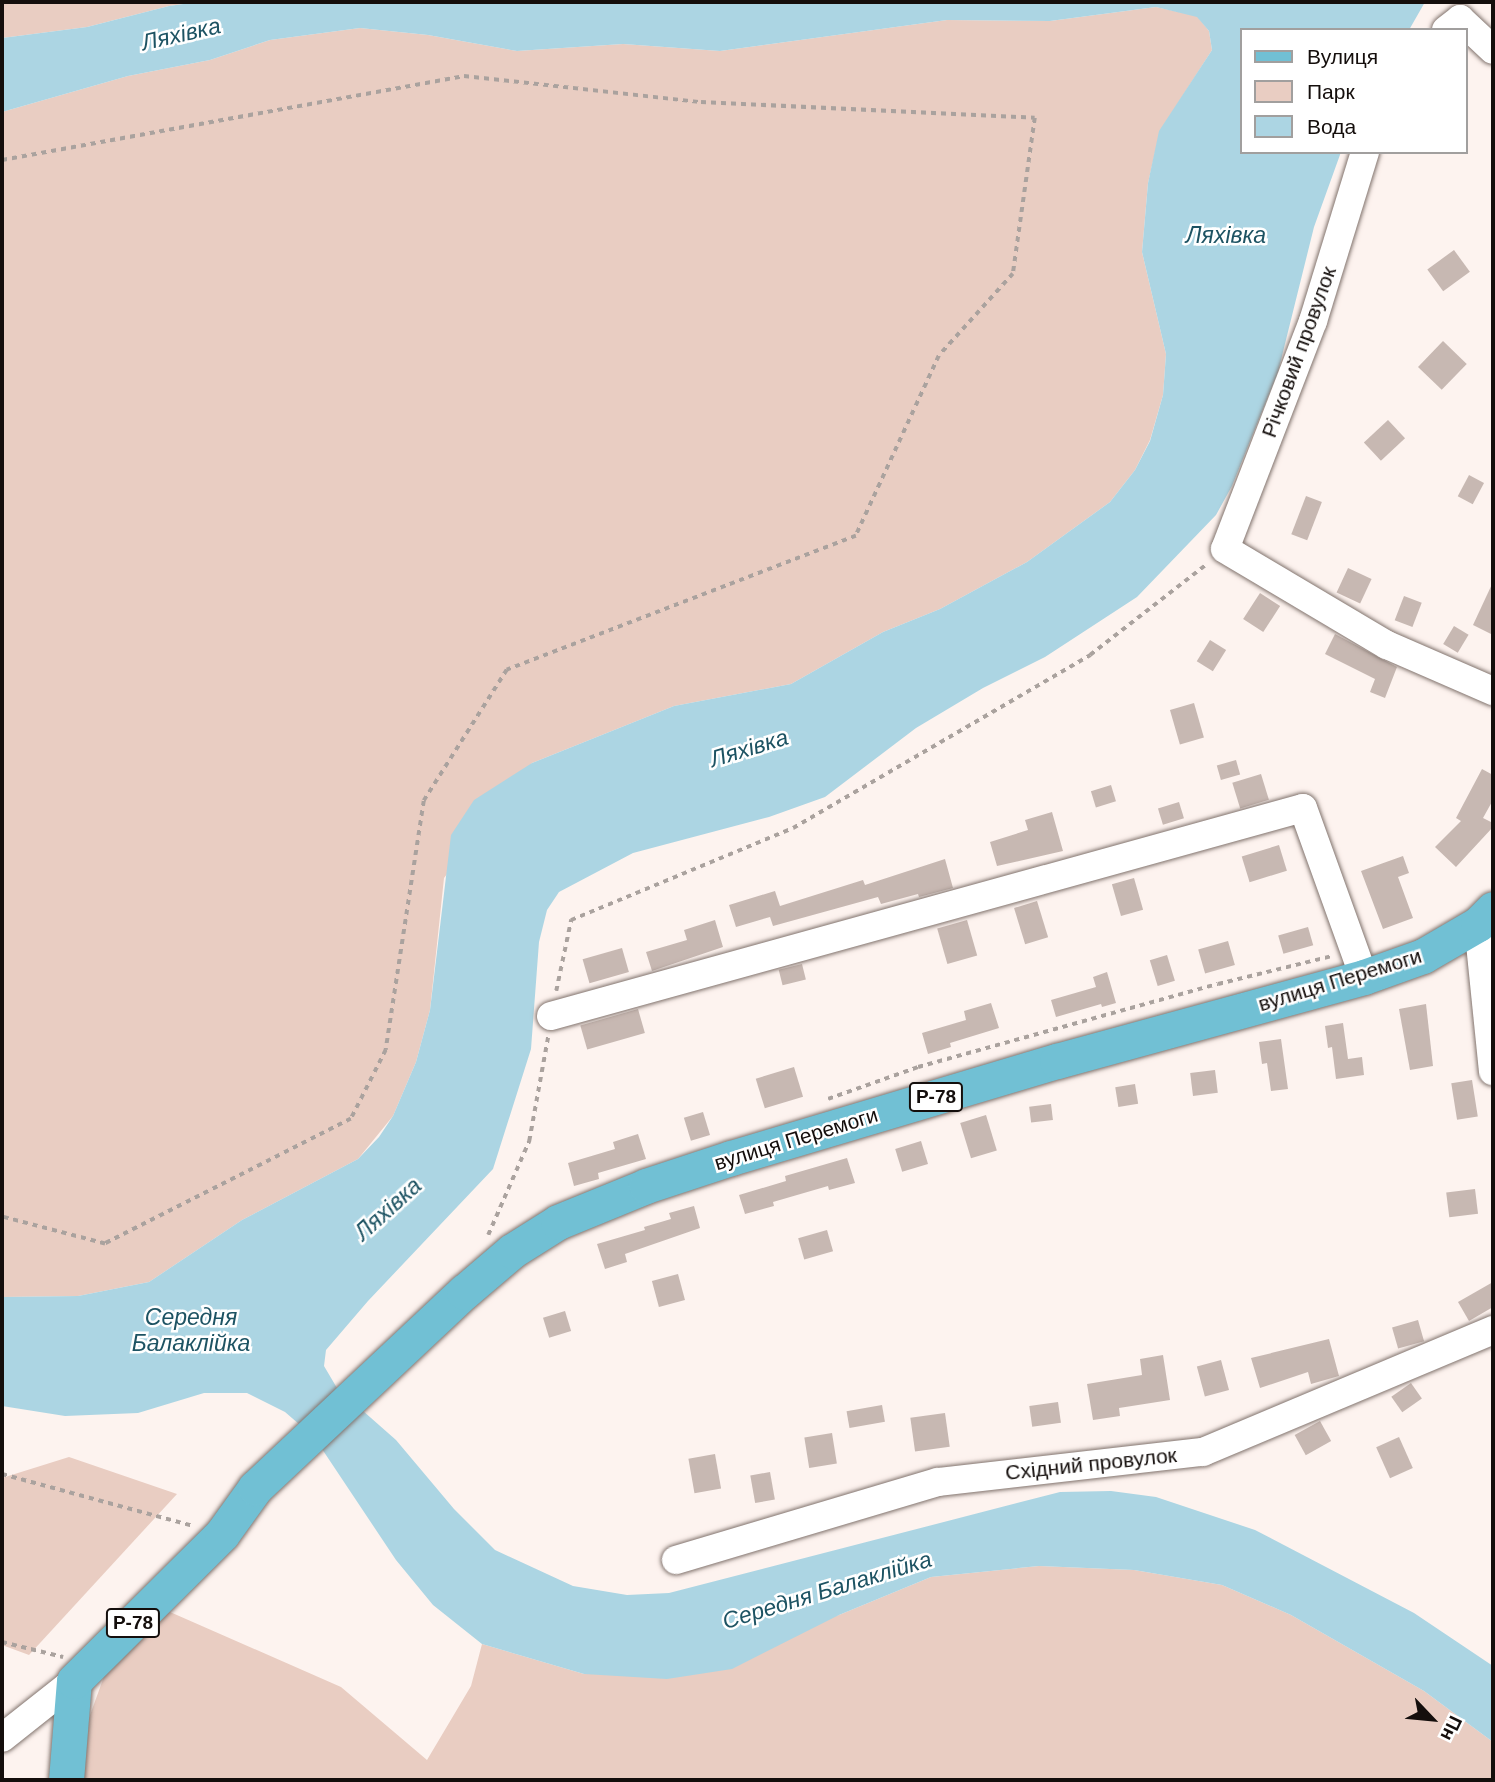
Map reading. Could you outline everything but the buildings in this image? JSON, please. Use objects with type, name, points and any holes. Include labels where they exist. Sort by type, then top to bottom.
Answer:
[{"type":"main road","name":"вулиця Перемоги","points":[[222,1534],[255,1488],[409,1343],[512,1251],[558,1222],[646,1186],[731,1158],[1057,1061],[1364,977],[1423,956],[1486,917]]},
{"type":"main road","name":"Р-78","points":[[83,1673],[222,1534]]},
{"type":"main road","points":[[66,1780],[83,1673]]},
{"type":"street","points":[[1467,33],[1493,50]]},
{"type":"street","name":"Річковий провулок","points":[[1226,549],[1313,321],[1364,154]]},
{"type":"street","points":[[1226,549],[1387,645],[1493,691]]},
{"type":"street","points":[[551,1016],[1303,808],[1364,977]]},
{"type":"street","points":[[1486,917],[1493,1071]]},
{"type":"street","name":"Східний провулок","points":[[676,1560],[938,1482],[1203,1452],[1493,1330]]},
{"type":"street","points":[[2,1738],[83,1673]]},
{"type":"path","points":[[2,160],[464,76],[701,103],[1035,118],[1013,274],[939,356],[856,536],[507,670],[424,801],[386,1050],[351,1119],[105,1244],[2,1217]]},
{"type":"path","points":[[486,1241],[529,1141],[571,920],[793,828],[1090,656],[1226,549]]},
{"type":"path","points":[[2,1474],[222,1534]]},
{"type":"path","points":[[2,1642],[83,1673]]},
{"type":"green space","points":[[2,2],[197,2],[169,6],[87,27],[2,38]]},
{"type":"green space","points":[[1156,7],[1197,16],[1209,31],[1212,50],[1160,131],[1148,183],[1142,252],[1166,354],[1163,395],[1150,440],[1135,470],[1110,502],[1027,562],[940,609],[883,632],[791,684],[674,706],[532,763],[444,878],[430,1010],[416,1062],[393,1116],[358,1159],[242,1220],[149,1282],[78,1296],[2,1297],[2,112],[128,76],[210,60],[270,40],[360,28],[428,35],[517,51],[623,44],[720,51],[947,20],[1050,21]]},
{"type":"green space","points":[[69,1457],[177,1494],[29,1655],[2,1645],[2,1478]]},
{"type":"green space","points":[[1039,1566],[1134,1570],[1222,1585],[1291,1615],[1424,1691],[1493,1742],[1493,1780],[81,1780],[85,1729],[119,1635],[170,1612],[341,1687],[427,1760],[471,1686],[482,1644],[584,1674],[839,1615],[931,1577]]},
{"type":"water","name":"Ляхівка","points":[[197,2],[1425,2],[1410,28],[1240,28],[1240,154],[1340,154],[1314,227],[1278,372],[1232,486],[1216,515],[1137,597],[1045,657],[983,688],[916,728],[825,797],[769,817],[633,853],[559,892],[547,910],[539,942],[531,1049],[493,1169],[368,1301],[326,1350],[324,1366],[337,1388],[396,1440],[454,1509],[495,1550],[573,1586],[627,1595],[669,1593],[1060,1492],[1111,1491],[1156,1497],[1255,1530],[1414,1613],[1493,1666],[1493,1742],[1424,1691],[1291,1615],[1222,1585],[1134,1570],[1039,1566],[931,1577],[839,1615],[732,1669],[667,1679],[584,1674],[482,1644],[433,1605],[396,1560],[314,1437],[285,1412],[247,1393],[204,1393],[138,1413],[65,1416],[2,1406],[2,1297],[78,1296],[149,1282],[242,1220],[358,1159],[379,1137],[393,1116],[416,1062],[430,1010],[451,835],[474,800],[532,763],[674,706],[791,684],[883,632],[940,609],[1027,562],[1110,502],[1135,470],[1150,441],[1163,395],[1166,354],[1142,252],[1148,183],[1159,131],[1212,50],[1209,31],[1197,17],[1156,7],[1050,21],[947,20],[720,51],[623,44],[517,51],[428,35],[360,28],[270,40],[210,60],[128,76],[2,112],[2,38],[87,27],[169,6]]},
{"type":"water label","name":"Середня Балаклійка","points":[[191,1330]]},
{"type":"water label","name":"Середня Балаклійка","points":[[827,1590]]}]
